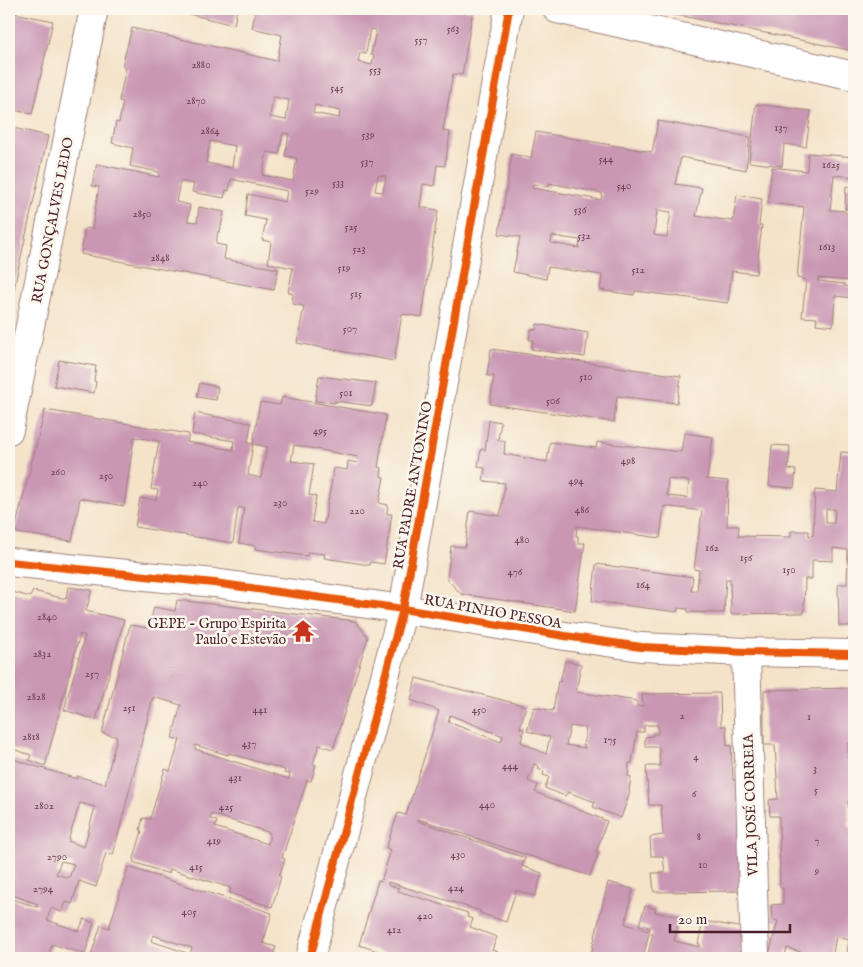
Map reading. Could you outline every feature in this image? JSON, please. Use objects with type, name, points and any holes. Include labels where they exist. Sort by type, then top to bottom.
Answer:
[{"type":"street","name":"RUA GONÇALVES LEDO","points":[[9,430],[94,9]]},
{"type":"street","name":"RUA PADRE ANTONINO","points":[[310,958],[403,609],[509,9]]},
{"type":"street","points":[[557,9],[854,76]]},
{"type":"street","name":"RUA PINHO PESSOA","points":[[9,562],[214,583],[403,609],[641,647],[746,652],[854,654]]},
{"type":"street","name":"VILA JOSÉ CORREIA","points":[[746,652],[755,958]]},
{"type":"building","points":[[168,9],[237,9],[234,25]]},
{"type":"building","points":[[256,9],[473,10],[462,75],[453,74],[443,131],[450,132],[445,166],[437,165],[434,186],[423,184],[420,207],[438,210],[422,317],[402,314],[394,361],[297,343],[304,306],[292,304],[293,294],[288,292],[293,268],[268,263],[271,242],[262,240],[266,220],[245,216],[248,194],[285,202],[287,191],[231,179],[229,191],[226,190],[224,198],[192,192],[194,184],[180,181],[176,202],[190,205],[188,221],[197,222],[199,207],[224,212],[216,244],[226,246],[224,259],[278,269],[274,290],[81,254],[85,228],[92,229],[99,187],[92,186],[97,164],[159,177],[159,172],[130,166],[133,148],[112,143],[116,122],[119,123],[123,102],[119,101],[126,67],[122,66],[132,28],[277,61],[282,35],[252,28]],"holes":[[[370,29],[376,30],[371,55],[374,56],[372,65],[358,62],[360,53],[366,54]],[[273,97],[289,100],[286,120],[270,117]],[[315,105],[340,111],[339,118],[313,113]],[[283,133],[289,134],[285,156],[297,158],[293,181],[262,175],[267,152],[279,154]],[[210,141],[235,146],[232,168],[206,163]],[[378,175],[386,176],[383,192],[375,191]]]},
{"type":"building","points":[[854,9],[854,51],[653,10]]},
{"type":"building","points":[[9,12],[53,21],[32,114],[9,109]]},
{"type":"building","points":[[756,104],[811,111],[806,147],[784,144],[782,166],[749,162]]},
{"type":"building","points":[[658,121],[750,137],[746,170],[681,157],[675,184],[702,188],[696,216],[733,221],[737,195],[762,199],[759,225],[762,225],[756,274],[732,271],[728,303],[635,291],[634,295],[600,290],[602,275],[548,267],[546,279],[513,272],[520,237],[499,234],[512,154],[531,158],[536,132],[652,152]],"holes":[[[549,183],[602,193],[601,200],[532,188],[533,184],[549,187]],[[657,210],[671,212],[667,237],[654,235]],[[552,236],[580,240],[579,248],[551,243]]]},
{"type":"building","points":[[9,127],[48,136],[10,306],[9,305]]},
{"type":"building","points":[[808,153],[854,157],[854,177],[834,175],[830,210],[854,214],[854,281],[818,278],[818,281],[854,287],[854,298],[835,296],[833,326],[816,324],[817,318],[802,317],[806,280],[797,278],[804,207],[768,203],[772,167],[807,171]]},
{"type":"building","points":[[846,186],[854,187],[854,209],[845,209]]},
{"type":"building","points":[[537,324],[588,333],[585,357],[531,349],[533,340],[529,340],[531,329],[536,330]]},
{"type":"building","points":[[491,349],[681,376],[677,403],[617,396],[614,422],[490,404],[494,376],[487,376]]},
{"type":"building","points":[[59,360],[96,366],[94,393],[54,386]]},
{"type":"building","points":[[319,376],[376,383],[372,406],[335,401],[335,403],[315,401]]},
{"type":"building","points":[[200,383],[218,387],[216,400],[197,397]]},
{"type":"building","points":[[282,397],[386,415],[378,467],[382,468],[381,476],[384,477],[379,503],[388,505],[387,514],[392,514],[384,564],[371,562],[370,565],[324,558],[325,554],[308,552],[307,556],[255,549],[256,546],[239,543],[244,508],[238,508],[233,543],[135,527],[140,498],[156,500],[158,490],[151,489],[159,441],[134,437],[124,506],[80,498],[72,541],[17,533],[15,529],[45,410],[189,434],[187,442],[233,450],[234,441],[192,434],[195,413],[251,423],[248,443],[253,444],[260,402],[280,405]],"holes":[[[253,444],[267,447],[261,478],[248,475]],[[294,445],[358,457],[357,463],[348,461],[347,470],[334,468],[324,524],[312,522],[316,496],[309,495],[314,464],[291,461]]]},
{"type":"building","points":[[489,420],[501,422],[498,440],[505,441],[504,454],[547,462],[550,442],[596,448],[597,442],[681,452],[684,433],[713,437],[707,479],[728,481],[727,526],[739,526],[738,536],[791,537],[791,531],[809,531],[809,536],[813,535],[815,490],[837,492],[841,452],[854,453],[854,626],[839,626],[838,584],[847,584],[848,550],[833,548],[833,561],[812,560],[812,579],[805,579],[804,613],[731,614],[730,579],[726,579],[724,613],[688,612],[688,609],[678,608],[677,612],[592,601],[596,564],[693,577],[691,591],[697,591],[699,570],[694,569],[702,511],[664,506],[660,538],[577,526],[576,536],[578,536],[578,543],[585,543],[575,611],[461,594],[447,579],[451,546],[465,547],[470,511],[500,516],[505,483],[483,481],[485,468],[478,467],[481,449],[485,450]],"holes":[[[668,479],[689,481],[687,498],[667,496]],[[826,509],[835,509],[834,523],[826,523]]]},
{"type":"building","points":[[772,445],[790,446],[788,469],[796,470],[794,488],[769,486]]},
{"type":"building","points":[[68,587],[92,590],[86,611],[124,620],[96,720],[64,710],[85,636],[80,634],[45,766],[29,760],[31,755],[9,748],[9,591],[30,597],[33,591],[66,599]]},
{"type":"building","points":[[177,600],[355,621],[368,637],[333,749],[319,745],[313,764],[316,765],[311,781],[307,780],[282,858],[285,859],[272,907],[230,893],[231,888],[170,869],[169,874],[133,862],[142,831],[140,830],[143,818],[150,819],[165,769],[170,771],[180,740],[172,738],[181,705],[153,697],[113,855],[106,853],[96,887],[79,881],[72,904],[66,902],[62,912],[51,908],[47,920],[79,931],[84,919],[94,923],[85,954],[52,944],[48,958],[9,958],[9,898],[37,907],[38,904],[9,894],[9,758],[77,779],[77,776],[105,784],[117,737],[102,733],[130,625],[149,628],[154,607],[175,611]],"holes":[[[195,745],[285,770],[284,773],[290,774],[289,779],[195,749]],[[80,803],[95,807],[84,847],[68,841]],[[212,814],[270,833],[268,844],[215,827],[217,821],[210,819]],[[61,861],[74,864],[69,878],[56,874]]]},
{"type":"building","points":[[565,661],[581,664],[576,692],[637,701],[637,706],[643,706],[642,694],[720,693],[721,726],[726,726],[727,746],[731,745],[733,780],[739,780],[742,891],[654,892],[652,873],[665,873],[663,856],[651,856],[650,837],[663,835],[661,805],[649,805],[646,766],[660,766],[659,747],[645,747],[645,737],[658,734],[658,725],[644,725],[644,732],[637,732],[632,763],[629,763],[628,776],[631,777],[630,792],[621,818],[593,807],[595,802],[568,792],[565,796],[545,788],[549,777],[543,775],[544,771],[538,769],[539,766],[534,764],[528,781],[538,785],[535,792],[607,821],[596,852],[599,852],[590,876],[418,819],[418,821],[525,858],[522,866],[542,873],[535,896],[516,890],[506,922],[480,913],[481,911],[388,882],[388,885],[399,888],[398,891],[468,913],[467,917],[473,919],[470,927],[497,937],[492,950],[498,952],[496,958],[399,958],[359,945],[378,881],[381,882],[391,850],[386,848],[398,813],[406,815],[439,711],[411,700],[416,678],[526,706],[520,728],[524,729],[521,742],[546,754],[550,737],[527,731],[534,707],[553,711],[558,681],[560,682]],"holes":[[[450,715],[503,736],[501,742],[448,722]],[[570,726],[586,728],[583,745],[585,748],[566,745]]]},
{"type":"building","points":[[854,688],[854,743],[848,743],[848,757],[854,757],[854,800],[848,801],[849,828],[854,828],[854,892],[850,892],[850,915],[854,915],[854,958],[852,958],[852,952],[847,952],[849,940],[836,937],[832,958],[821,958],[787,948],[784,958],[768,958],[778,921],[772,920],[771,905],[783,904],[783,888],[780,888],[779,816],[770,816],[769,800],[778,799],[775,745],[764,745],[764,690]]},
{"type":"building","points":[[128,867],[272,913],[263,943],[276,947],[272,958],[90,958],[101,925],[109,928]],"holes":[[[153,935],[192,948],[190,954],[151,941]]]},
{"type":"building","points":[[608,882],[633,889],[625,924],[649,931],[650,928],[639,925],[645,906],[656,909],[655,912],[680,917],[674,941],[700,947],[700,944],[698,944],[703,921],[744,928],[740,952],[744,953],[743,958],[647,958],[653,933],[649,933],[643,958],[590,958]]},
{"type":"cycle path","points":[[310,958],[403,609],[509,9]]},
{"type":"cycle path","points":[[9,562],[214,583],[403,609],[641,647],[746,652],[854,654]]},
{"type":"place","name":"GEPE - Grupo Espirita Paulo e Estevão","points":[[303,631]]}]
